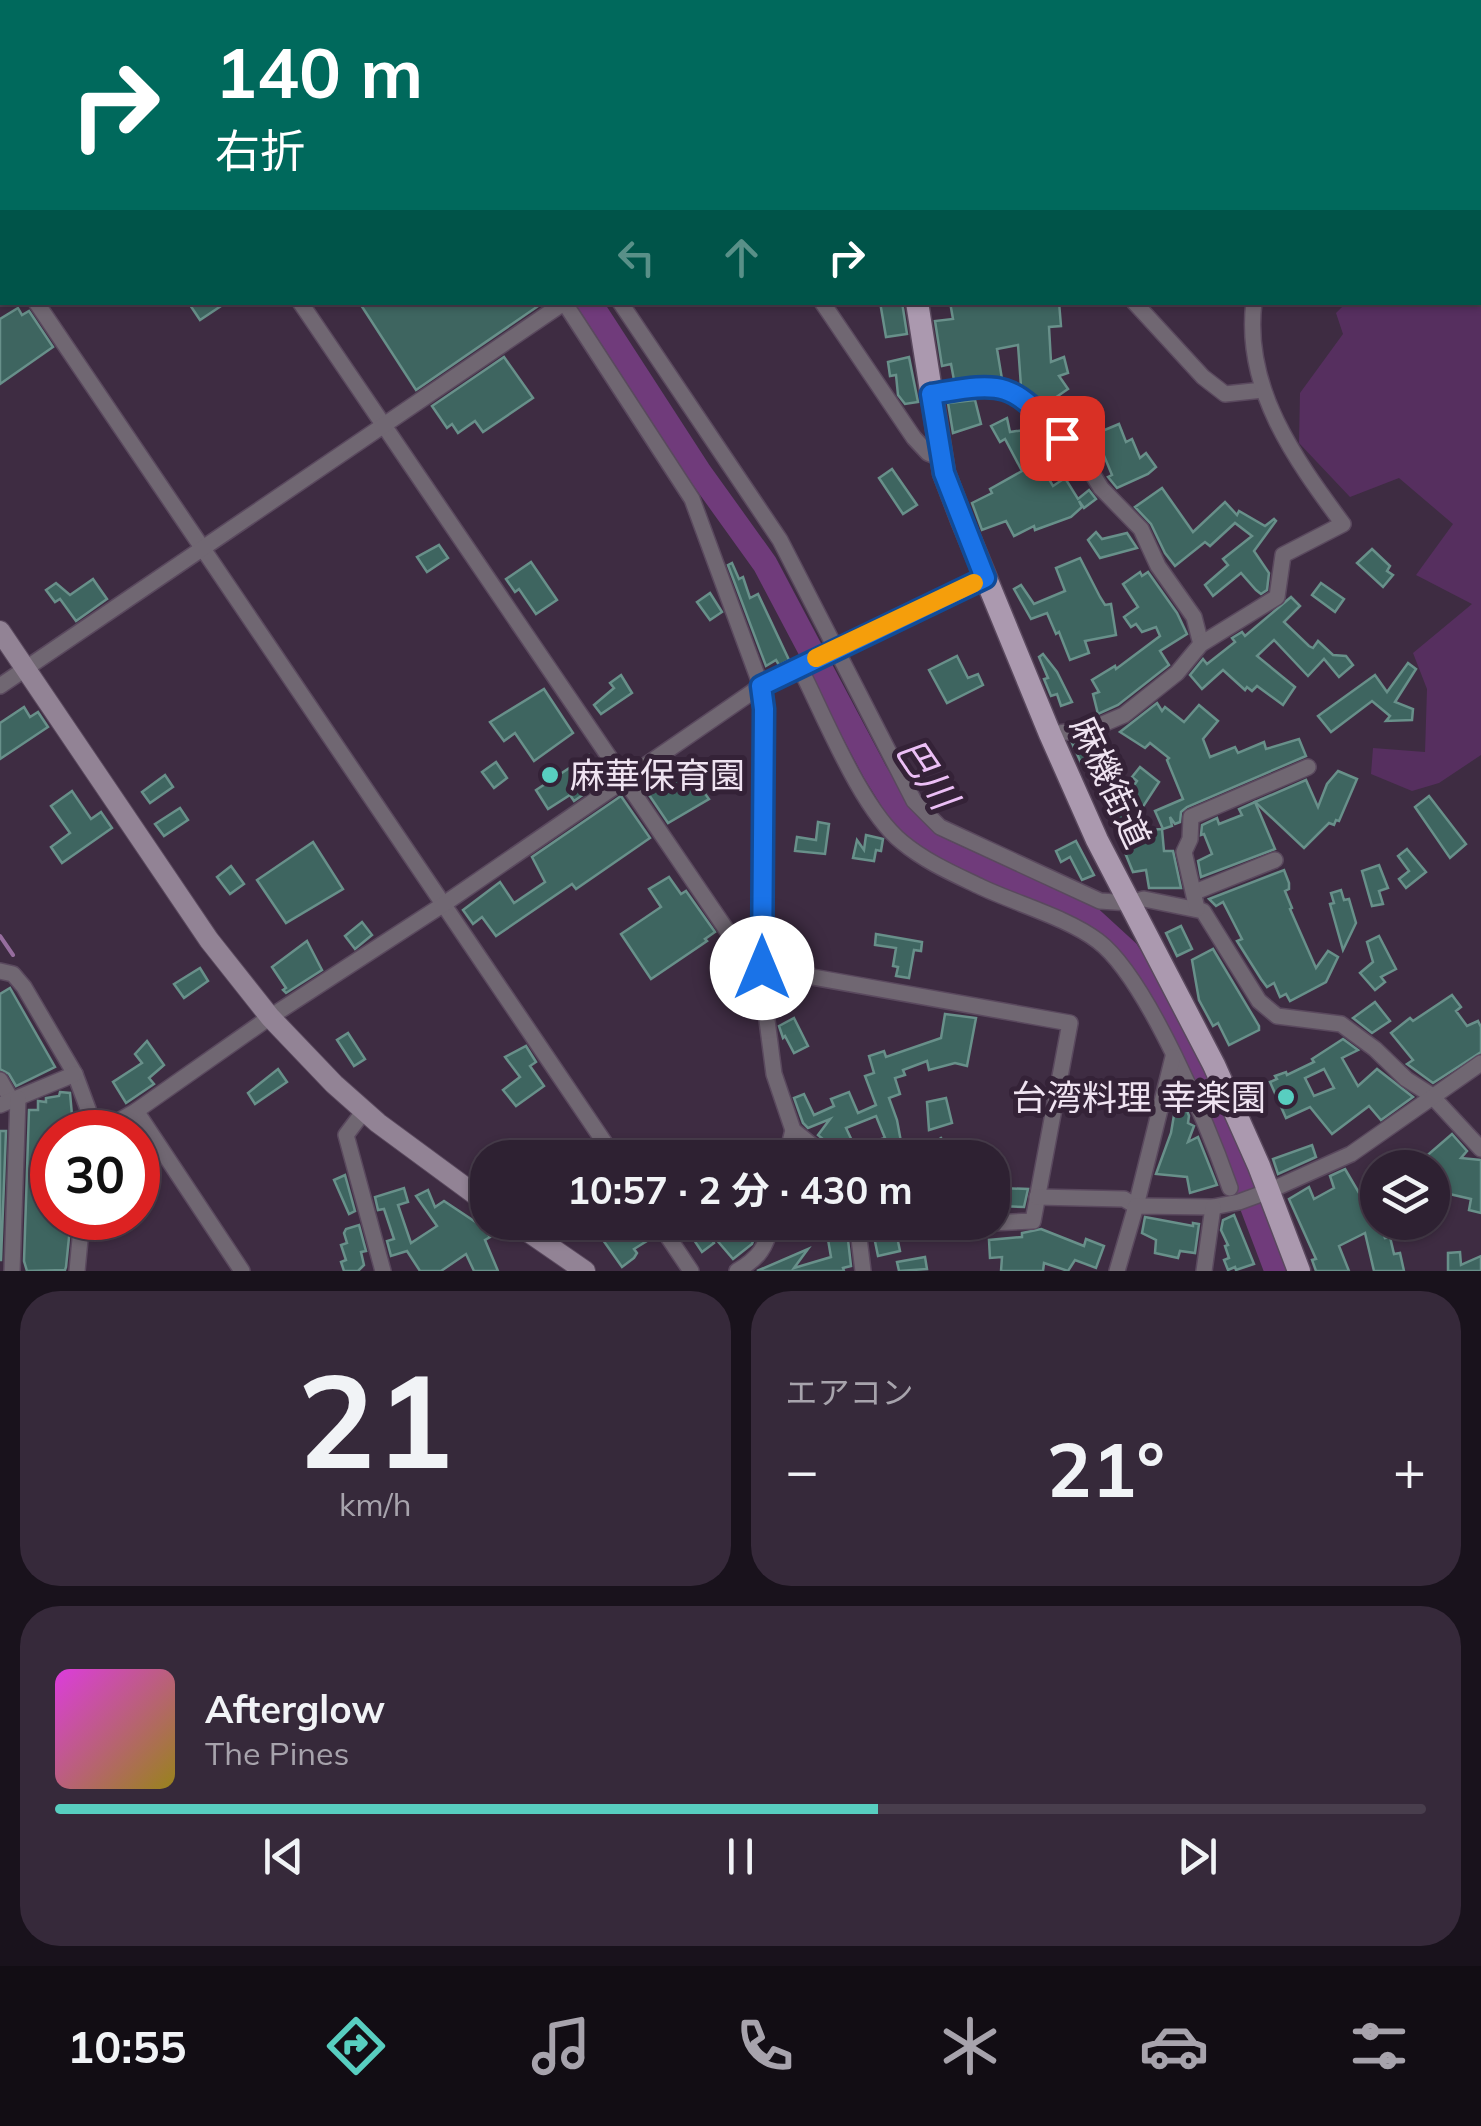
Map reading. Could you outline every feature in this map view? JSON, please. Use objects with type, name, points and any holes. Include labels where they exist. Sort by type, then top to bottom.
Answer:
[{"type":"main road","name":"麻機街道","points":[[917,305],[942,458],[985,578],[1050,734],[1130,903],[1214,1064],[1299,1271]]},
{"type":"street","points":[[38,305],[602,1140]]},
{"type":"street","points":[[302,305],[622,781],[762,975],[1070,1022],[1033,1220],[1010,1222]]},
{"type":"street","points":[[0,686],[561,305]]},
{"type":"street","points":[[565,305],[692,499],[761,686],[762,975],[774,1074],[793,1130],[806,1140]]},
{"type":"street","points":[[622,305],[780,540],[914,801],[940,827],[1100,901],[1196,901],[1275,860]]},
{"type":"street","points":[[824,305],[914,438],[928,453],[942,458]]},
{"type":"street","points":[[1137,305],[1203,377],[1225,394],[1262,390]]},
{"type":"street","points":[[1050,734],[1091,729],[1124,715],[1176,673],[1201,644],[1277,597],[1283,555],[1343,524],[1296,460],[1262,390],[1251,341],[1254,305]]},
{"type":"street","points":[[931,394],[1006,390],[1037,412],[1087,465],[1100,488],[1141,529],[1158,566],[1194,617],[1201,644]]},
{"type":"street","points":[[137,1110],[761,686],[985,578]]},
{"type":"street","points":[[0,631],[209,940],[270,1018],[364,1111],[470,1191]]},
{"type":"street","points":[[800,666],[850,767],[888,829],[932,863],[1098,941],[1140,994],[1173,1057],[1230,1188]]},
{"type":"street","points":[[1308,767],[1191,817],[1190,839],[1184,852],[1196,901],[1259,1001],[1277,1016],[1341,1024],[1406,1080],[1431,1096],[1481,1150]]},
{"type":"street","points":[[0,971],[13,974],[24,986],[75,1074],[88,1110]]},
{"type":"street","points":[[1117,1271],[1173,1057]]},
{"type":"street","points":[[1037,1197],[1124,1199],[1136,1206],[1213,1207],[1239,1202],[1351,1154],[1481,1063]]},
{"type":"street","points":[[10,1101],[75,1074]]},
{"type":"street","points":[[0,1080],[10,1101],[12,1271]]},
{"type":"street","points":[[364,1111],[346,1135],[383,1271]]},
{"type":"street","points":[[790,1140],[793,1130]]},
{"type":"street","points":[[160,1147],[242,1271]]},
{"type":"street","points":[[1204,1271],[1213,1207]]},
{"type":"street","points":[[77,1271],[80,1240]]},
{"type":"street","points":[[540,1240],[585,1271]]},
{"type":"street","points":[[670,1240],[691,1271]]},
{"type":"street","points":[[736,1271],[754,1261],[768,1240]]},
{"type":"street","points":[[858,1240],[862,1271]]},
{"type":"shaded area","points":[[1344,305],[1481,305],[1481,755],[1439,783],[1412,791],[1371,774],[1373,748],[1425,752],[1427,689],[1413,653],[1472,604],[1416,575],[1453,524],[1399,478],[1350,497],[1299,443],[1300,393],[1343,334],[1336,313]]},
{"type":"building","points":[[190,305],[222,305],[200,320]]},
{"type":"building","points":[[361,305],[540,305],[416,390]]},
{"type":"building","points":[[881,305],[902,305],[907,334],[886,337]]},
{"type":"building","points":[[951,305],[1059,305],[1061,326],[1049,327],[1051,362],[1064,357],[1068,373],[1059,376],[1068,389],[1052,400],[1042,401],[1021,386],[1018,345],[997,349],[1002,379],[954,380],[951,364],[942,366],[935,321],[953,319]]},
{"type":"building","points":[[18,308],[22,315],[29,311],[53,347],[0,384],[0,319]]},
{"type":"building","points":[[504,357],[533,398],[483,432],[475,421],[458,433],[452,424],[447,428],[432,406]]},
{"type":"building","points":[[909,357],[918,402],[905,404],[898,395],[896,375],[890,376],[888,362]]},
{"type":"building","points":[[975,400],[981,424],[953,433],[948,403]]},
{"type":"building","points":[[1007,418],[1010,432],[1024,430],[1034,444],[1037,442],[1046,461],[1040,464],[1053,486],[1065,478],[1078,499],[1089,490],[1096,499],[1084,508],[1079,501],[1082,507],[1071,517],[1035,530],[1034,526],[1014,536],[1006,521],[982,530],[972,503],[1022,471],[1005,439],[1000,442],[991,426]]},
{"type":"building","points":[[1119,424],[1126,442],[1132,439],[1140,458],[1146,453],[1156,467],[1117,488],[1108,477],[1112,475],[1095,434]]},
{"type":"building","points":[[892,469],[917,505],[903,514],[879,478]]},
{"type":"building","points":[[1162,488],[1193,532],[1225,502],[1237,515],[1239,511],[1265,526],[1274,519],[1254,551],[1269,573],[1267,590],[1261,594],[1241,573],[1213,596],[1205,585],[1228,565],[1223,559],[1252,536],[1235,523],[1210,546],[1205,542],[1175,566],[1151,524],[1135,507]]},
{"type":"building","points":[[1096,532],[1102,539],[1127,533],[1137,548],[1100,558],[1088,540]]},
{"type":"building","points":[[439,545],[448,558],[427,572],[417,557]]},
{"type":"building","points":[[1372,549],[1390,566],[1387,571],[1393,575],[1383,587],[1357,563]]},
{"type":"building","points":[[1080,558],[1105,605],[1111,604],[1116,635],[1085,641],[1089,653],[1070,660],[1047,613],[1031,619],[1014,589],[1021,585],[1034,604],[1065,591],[1056,568]]},
{"type":"building","points":[[531,562],[557,600],[536,614],[519,589],[515,592],[506,579]]},
{"type":"building","points":[[732,563],[739,579],[743,577],[750,598],[758,594],[789,660],[779,665],[776,660],[766,666],[728,565]]},
{"type":"building","points":[[1140,572],[1142,576],[1148,572],[1187,634],[1160,651],[1169,665],[1118,705],[1098,714],[1093,694],[1099,692],[1092,680],[1115,666],[1116,669],[1160,636],[1156,627],[1142,632],[1136,624],[1131,627],[1124,617],[1138,607],[1123,584]]},
{"type":"building","points":[[93,579],[107,599],[76,621],[60,599],[55,602],[46,590],[56,583],[70,595]]},
{"type":"building","points":[[1321,583],[1344,599],[1335,612],[1312,595]]},
{"type":"building","points":[[710,593],[722,612],[710,620],[697,602]]},
{"type":"building","points":[[1291,597],[1300,606],[1284,622],[1309,646],[1313,648],[1318,641],[1333,655],[1346,656],[1353,665],[1339,677],[1324,659],[1308,676],[1274,640],[1257,656],[1295,687],[1283,705],[1257,686],[1252,691],[1247,687],[1245,690],[1223,670],[1202,689],[1190,675],[1203,659],[1207,664],[1235,642],[1232,638],[1242,632],[1245,636]]},
{"type":"building","points":[[1043,654],[1072,702],[1061,706],[1057,694],[1051,696],[1039,657]]},
{"type":"building","points":[[957,656],[968,678],[978,674],[983,685],[947,703],[929,670]]},
{"type":"building","points":[[1408,663],[1416,669],[1395,702],[1413,709],[1412,720],[1386,721],[1390,716],[1372,701],[1331,732],[1318,716],[1375,675],[1387,692]]},
{"type":"building","points":[[621,675],[632,693],[601,714],[594,705],[614,688],[610,683]]},
{"type":"building","points":[[544,689],[573,733],[534,761],[515,733],[504,741],[490,722]]},
{"type":"building","points":[[1157,703],[1162,711],[1165,707],[1184,722],[1199,705],[1218,721],[1203,739],[1210,757],[1235,747],[1238,753],[1264,742],[1266,749],[1299,739],[1306,756],[1187,807],[1181,812],[1180,822],[1175,824],[1170,817],[1172,826],[1163,829],[1155,811],[1183,799],[1169,758],[1150,743],[1145,748],[1120,732]]},
{"type":"building","points":[[24,707],[30,717],[38,712],[48,727],[0,759],[0,723]]},
{"type":"building","points":[[1102,737],[1106,742],[1082,765],[1072,743]]},
{"type":"building","points":[[589,755],[606,779],[574,801],[570,795],[548,809],[536,790]]},
{"type":"building","points":[[681,761],[709,799],[668,823],[641,783],[660,769],[662,773]]},
{"type":"building","points":[[496,762],[507,778],[494,788],[482,772]]},
{"type":"building","points":[[1140,767],[1159,782],[1127,831],[1162,829],[1164,851],[1173,851],[1181,888],[1149,888],[1146,870],[1133,872],[1121,843],[1124,842],[1110,805],[1123,801],[1137,781],[1132,777]]},
{"type":"building","points":[[1338,771],[1357,779],[1339,821],[1329,823],[1304,848],[1255,802],[1306,780],[1318,807],[1327,784]]},
{"type":"building","points":[[165,775],[173,787],[150,803],[142,792]]},
{"type":"building","points":[[72,791],[91,819],[101,812],[112,828],[62,863],[51,847],[70,833],[51,806]]},
{"type":"building","points":[[621,796],[650,838],[576,889],[572,884],[496,936],[482,917],[473,924],[463,910],[500,882],[514,903],[545,882],[532,857]]},
{"type":"building","points":[[1429,796],[1466,844],[1450,858],[1415,807]]},
{"type":"building","points":[[1255,802],[1275,849],[1201,877],[1198,861],[1212,854],[1204,834],[1201,835],[1202,825],[1217,818],[1219,824],[1242,815],[1239,809]]},
{"type":"building","points":[[180,808],[188,820],[164,836],[155,824]]},
{"type":"building","points":[[818,822],[829,824],[825,854],[795,851],[797,837],[816,840]]},
{"type":"building","points":[[866,835],[883,839],[874,861],[853,858],[857,840],[864,850]]},
{"type":"building","points":[[1076,841],[1094,875],[1082,880],[1070,857],[1061,862],[1056,851]]},
{"type":"building","points":[[313,842],[343,889],[286,923],[257,880]]},
{"type":"building","points":[[1407,849],[1426,872],[1406,888],[1399,879],[1409,871],[1398,856]]},
{"type":"building","points":[[1379,865],[1388,888],[1379,891],[1383,904],[1372,906],[1362,871]]},
{"type":"building","points":[[231,866],[244,884],[230,894],[217,877]]},
{"type":"building","points":[[1284,870],[1290,909],[1316,968],[1328,951],[1338,957],[1326,982],[1290,1001],[1286,994],[1280,997],[1274,983],[1267,987],[1237,941],[1242,939],[1223,902],[1216,906],[1209,899]]},
{"type":"building","points":[[669,877],[681,894],[686,891],[715,932],[651,979],[621,934],[661,907],[649,889]]},
{"type":"building","points":[[1341,890],[1344,900],[1349,899],[1356,923],[1343,950],[1330,904],[1334,903],[1331,893]]},
{"type":"building","points":[[362,922],[372,935],[355,949],[345,936]]},
{"type":"building","points":[[1181,926],[1192,949],[1177,956],[1166,933]]},
{"type":"building","points":[[876,934],[922,942],[921,951],[914,950],[909,978],[896,976],[896,948],[875,945]]},
{"type":"building","points":[[1379,936],[1396,969],[1381,977],[1385,982],[1375,990],[1360,973],[1373,962],[1367,942]]},
{"type":"building","points":[[307,941],[322,970],[286,993],[272,967]]},
{"type":"building","points":[[1213,949],[1259,1026],[1259,1030],[1229,1045],[1218,1023],[1213,1026],[1199,1000],[1192,960]]},
{"type":"building","points":[[200,968],[208,981],[184,998],[174,984]]},
{"type":"building","points":[[10,988],[55,1067],[16,1086],[9,1074],[0,1069],[0,994]]},
{"type":"building","points":[[1452,995],[1461,1007],[1456,1011],[1467,1026],[1478,1021],[1481,1052],[1433,1083],[1407,1064],[1413,1060],[1391,1033]]},
{"type":"building","points":[[1375,1002],[1390,1021],[1372,1033],[1353,1018]]},
{"type":"building","points":[[945,1014],[976,1018],[967,1066],[955,1063],[929,1070],[927,1061],[903,1070],[905,1075],[895,1078],[900,1094],[889,1098],[901,1140],[878,1140],[885,1138],[876,1116],[846,1128],[852,1140],[824,1140],[818,1135],[830,1119],[808,1128],[803,1123],[794,1098],[804,1094],[814,1115],[834,1106],[831,1099],[849,1092],[858,1113],[876,1105],[865,1076],[874,1073],[869,1056],[884,1051],[886,1057],[941,1038]]},
{"type":"building","points":[[794,1018],[808,1046],[794,1053],[779,1026]]},
{"type":"building","points":[[348,1033],[365,1059],[354,1066],[337,1040]]},
{"type":"building","points":[[1343,1039],[1358,1050],[1342,1058],[1358,1086],[1377,1069],[1413,1097],[1381,1120],[1369,1106],[1332,1134],[1310,1107],[1286,1118],[1270,1082],[1277,1079],[1275,1076],[1286,1072],[1287,1075],[1314,1062],[1312,1059]],"holes":[[[1324,1069],[1334,1088],[1314,1096],[1305,1078]]]},
{"type":"building","points":[[147,1041],[164,1065],[149,1078],[154,1084],[126,1103],[113,1082],[142,1063],[135,1054]]},
{"type":"building","points":[[526,1046],[536,1062],[530,1066],[544,1086],[516,1106],[503,1090],[520,1077],[505,1057]]},
{"type":"building","points":[[278,1069],[287,1082],[255,1104],[248,1093]]},
{"type":"building","points":[[60,1092],[70,1093],[72,1110],[38,1110],[38,1101],[59,1096]]},
{"type":"building","points":[[946,1098],[952,1123],[929,1130],[927,1102]]},
{"type":"building","points":[[1176,1103],[1185,1105],[1188,1123],[1194,1126],[1188,1142],[1198,1137],[1217,1185],[1190,1193],[1187,1177],[1156,1174],[1171,1133]]},
{"type":"building","points":[[29,1110],[30,1240],[69,1240],[65,1270],[27,1271],[24,1261]]},
{"type":"building","points":[[0,1131],[6,1131],[1,1260],[0,1260]]},
{"type":"building","points":[[1452,1134],[1467,1151],[1461,1158],[1481,1160],[1481,1213],[1469,1210],[1471,1199],[1450,1194],[1450,1150],[1433,1150]]},
{"type":"building","points":[[1312,1145],[1316,1157],[1278,1174],[1273,1159]]},
{"type":"building","points":[[1345,1169],[1360,1195],[1360,1236],[1339,1246],[1349,1271],[1316,1271],[1312,1260],[1316,1259],[1289,1199],[1309,1187],[1314,1199],[1334,1188],[1330,1176]]},
{"type":"building","points":[[345,1175],[355,1211],[349,1214],[334,1180]]},
{"type":"building","points":[[404,1188],[408,1202],[398,1205],[411,1243],[437,1226],[416,1196],[428,1190],[435,1207],[444,1201],[470,1218],[470,1240],[485,1240],[498,1271],[474,1271],[466,1254],[441,1271],[420,1271],[407,1251],[391,1256],[387,1241],[394,1239],[384,1209],[378,1210],[375,1197]]},
{"type":"building","points":[[1010,1188],[1028,1189],[1024,1207],[1010,1206]]},
{"type":"building","points":[[1234,1215],[1254,1264],[1228,1270],[1224,1260],[1229,1258],[1225,1246],[1228,1245],[1221,1230],[1223,1220]]},
{"type":"building","points":[[1145,1217],[1199,1224],[1195,1253],[1180,1251],[1178,1258],[1155,1253],[1156,1240],[1142,1233]]},
{"type":"building","points":[[359,1225],[366,1251],[361,1252],[364,1265],[358,1271],[344,1271],[344,1233]]},
{"type":"building","points":[[1041,1229],[1084,1246],[1086,1239],[1104,1246],[1096,1268],[1075,1260],[1068,1271],[1044,1263],[1043,1271],[1001,1271],[1002,1257],[990,1258],[989,1240],[1010,1240],[1022,1237],[1022,1233]]},
{"type":"building","points":[[603,1240],[648,1240],[634,1249],[634,1258],[622,1267]]},
{"type":"building","points":[[694,1240],[712,1240],[714,1243],[702,1252]]},
{"type":"building","points":[[717,1240],[754,1240],[752,1244],[733,1259]]},
{"type":"building","points":[[828,1240],[848,1240],[851,1266],[843,1268],[844,1271],[757,1271],[808,1249],[794,1268],[831,1257]]},
{"type":"building","points":[[875,1240],[898,1240],[900,1251],[878,1256]]},
{"type":"building","points":[[1367,1240],[1391,1240],[1394,1254],[1400,1253],[1404,1271],[1374,1271]]},
{"type":"building","points":[[1460,1252],[1461,1265],[1481,1256],[1481,1271],[1448,1271],[1448,1253]]},
{"type":"building","points":[[925,1257],[927,1269],[899,1271],[897,1262]]},
{"type":"waterway","name":"巴川","points":[[591,305],[699,472],[765,564],[875,772],[906,822],[940,850],[1091,919],[1127,952],[1163,1007],[1224,1131],[1277,1271]]},
{"type":"waterway","points":[[0,936],[13,955]]},
{"type":"slow traffic","points":[[816,658],[974,583]]},
{"type":"place","name":"麻華保育園","points":[[550,775]]},
{"type":"place","name":"台湾料理 幸楽園","points":[[1286,1097]]},
{"type":"route","points":[[762,968],[761,686],[985,578],[944,473],[931,394],[1006,390],[1037,412],[1062,438]]}]
